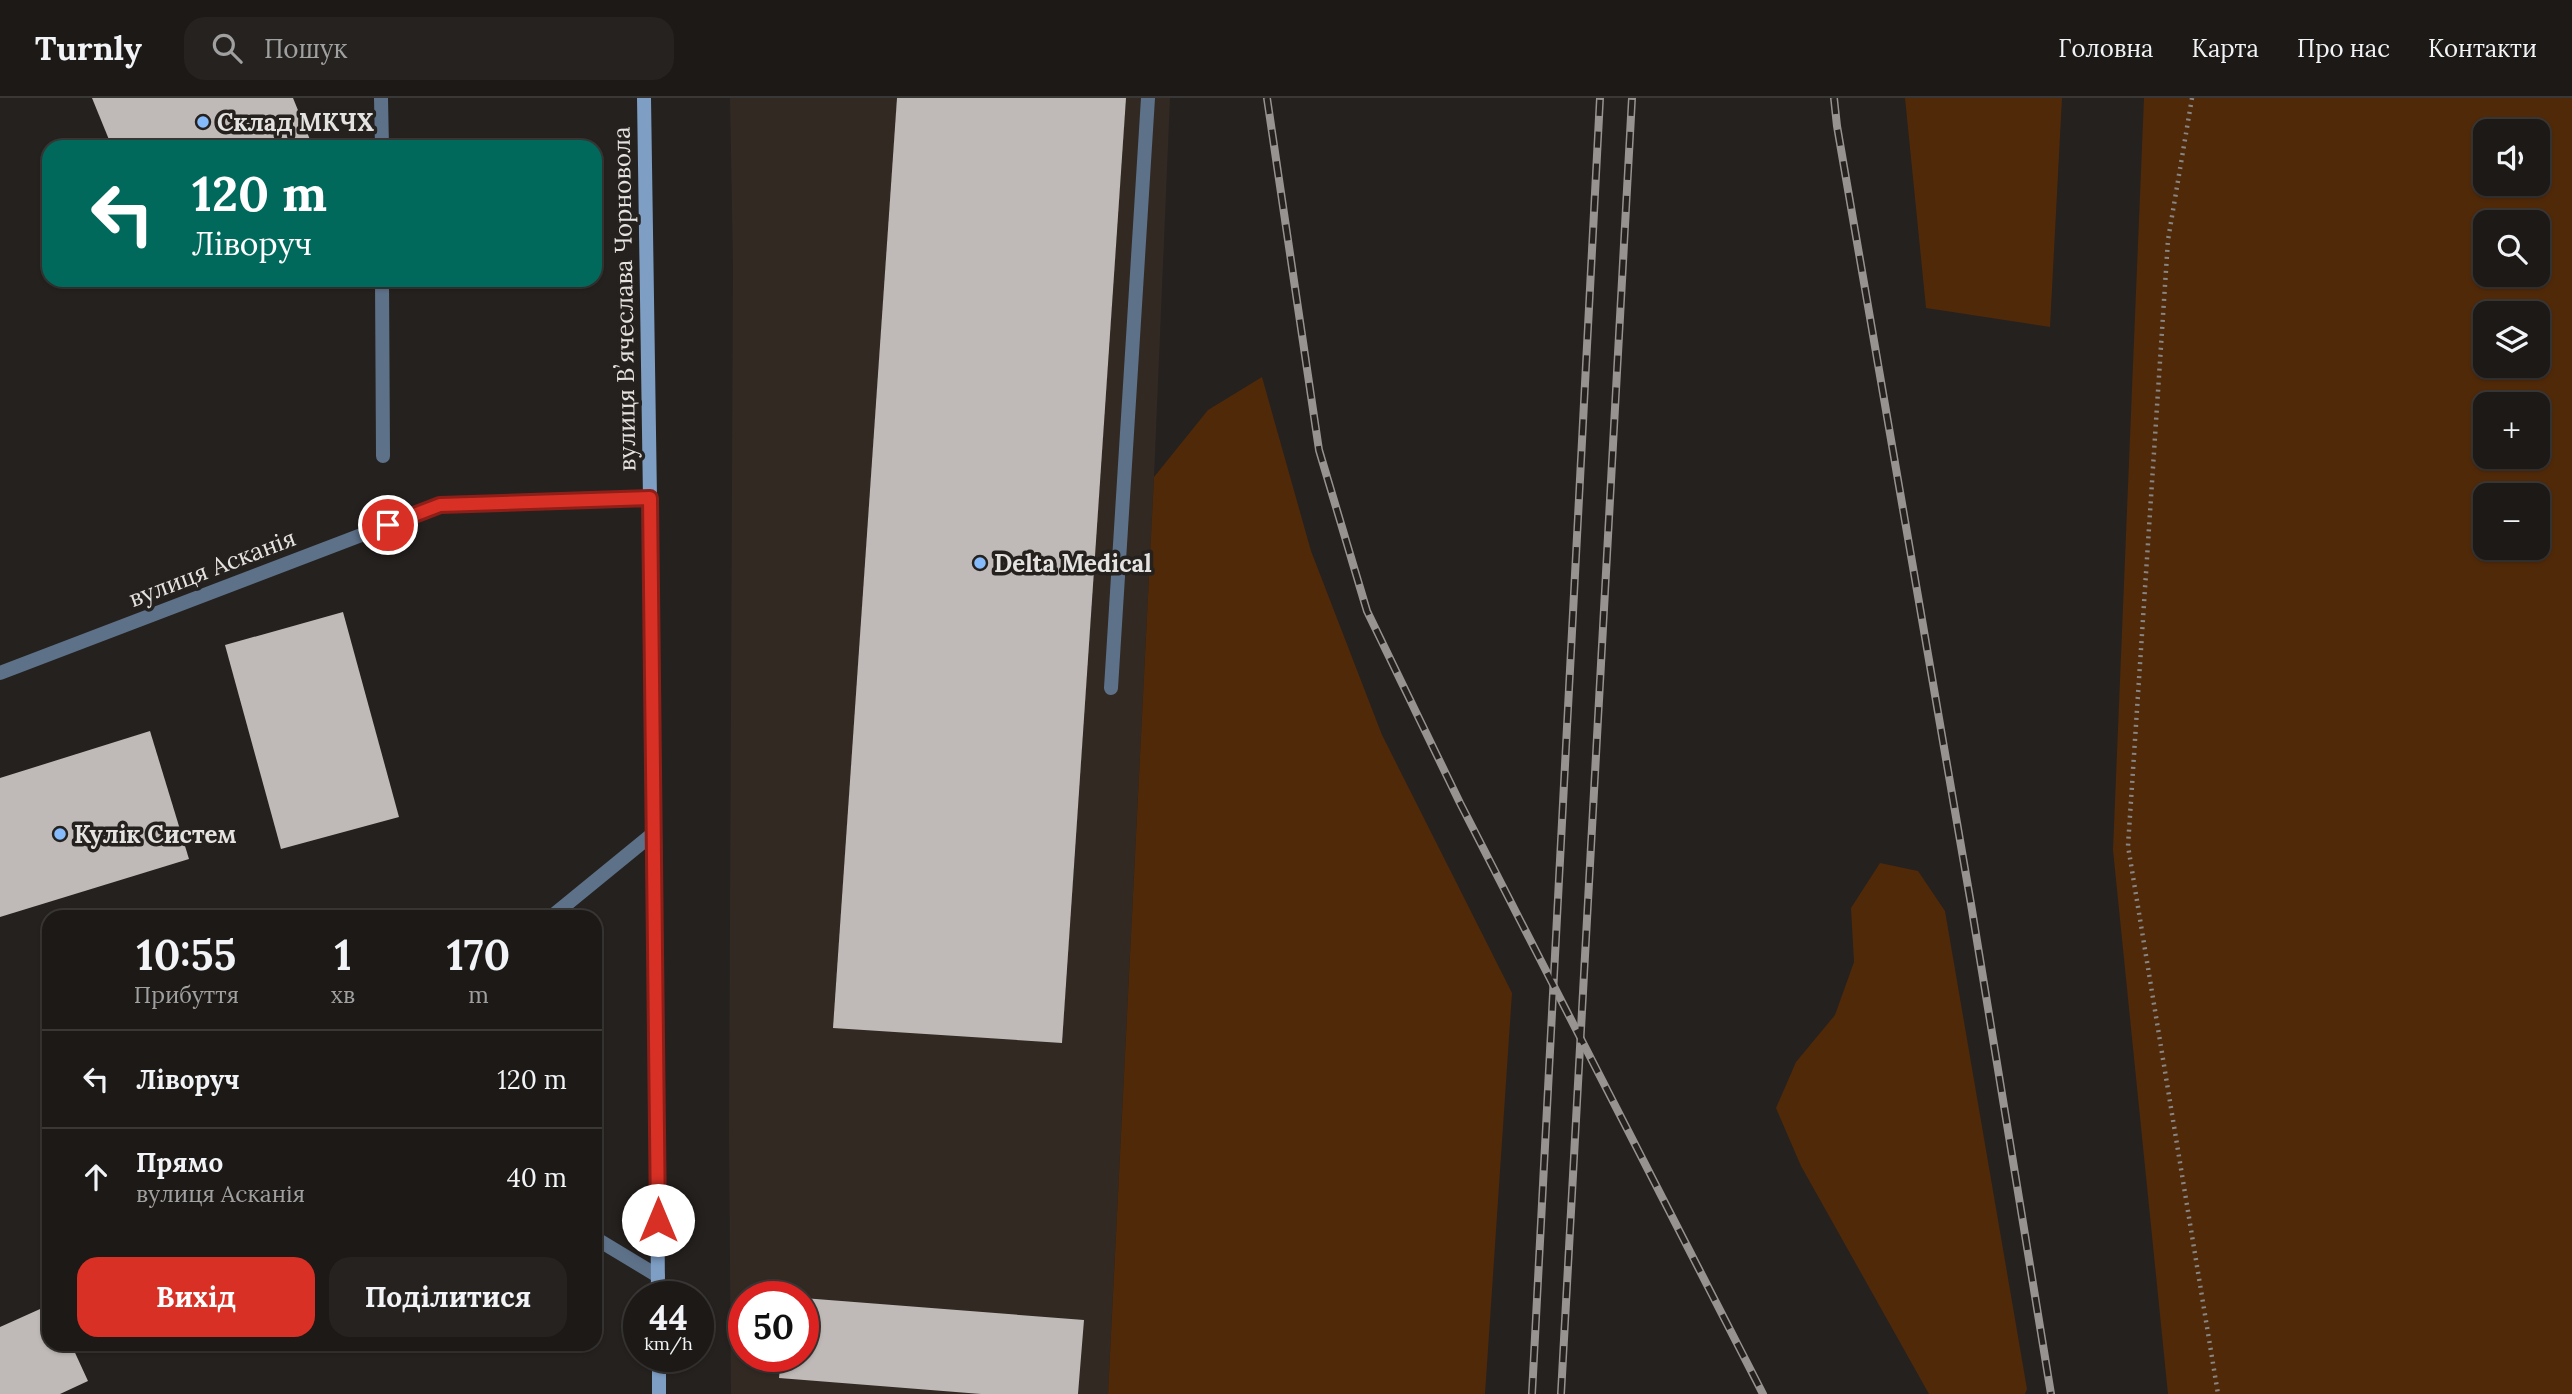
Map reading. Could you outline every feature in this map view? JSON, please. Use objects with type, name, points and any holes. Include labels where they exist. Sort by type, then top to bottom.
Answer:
[{"type":"main road","name":"вулиця Вʼячеслава Чорновола","points":[[644,98],[655,832],[658,1281]]},
{"type":"main road","points":[[659,1372],[659,1394]]},
{"type":"lane","points":[[382,98],[382,140]]},
{"type":"lane","points":[[1111,688],[1148,98]]},
{"type":"lane","points":[[382,287],[383,456]]},
{"type":"lane","name":"вулиця Асканія","points":[[0,673],[440,505],[650,498]]},
{"type":"lane","points":[[560,910],[655,832]]},
{"type":"lane","points":[[602,1242],[658,1276]]},
{"type":"path","points":[[2192,98],[2168,240],[2127,846],[2218,1394]]},
{"type":"shaded area","points":[[730,98],[1170,98],[1154,477],[1108,1394],[731,1394],[731,1372],[819,1372],[819,1281],[730,1281],[733,265]]},
{"type":"shaded area","points":[[1905,98],[2062,98],[2050,327],[1926,308]]},
{"type":"shaded area","points":[[2144,98],[2572,98],[2572,1394],[2168,1394],[2113,850]]},
{"type":"shaded area","points":[[1262,377],[1311,551],[1382,735],[1512,993],[1485,1394],[1108,1394],[1154,477],[1208,410]]},
{"type":"shaded area","points":[[1880,863],[1918,871],[1945,911],[2027,1389],[2025,1394],[1929,1394],[1801,1166],[1776,1108],[1796,1062],[1835,1015],[1854,962],[1851,908]]},
{"type":"shaded area","points":[[602,940],[603,1193],[602,1193]]},
{"type":"building","name":"Склад МКЧХ","points":[[92,98],[293,98],[310,140],[109,140]]},
{"type":"building","name":"Delta Medical","points":[[897,98],[1126,98],[1062,1043],[833,1028]]},
{"type":"building","points":[[343,612],[399,817],[281,849],[225,645]]},
{"type":"building","points":[[150,731],[189,859],[0,917],[0,778]]},
{"type":"building","points":[[819,1299],[1084,1320],[1078,1394],[981,1394],[779,1378],[780,1372],[819,1372]]},
{"type":"building","points":[[42,1308],[42,1351],[74,1351],[88,1381],[60,1394],[0,1394],[0,1327]]},
{"type":"railway","points":[[1267,98],[1319,450],[1367,611],[1460,803],[1763,1394]]},
{"type":"railway","points":[[1532,1394],[1600,98]]},
{"type":"railway","points":[[1561,1394],[1632,98]]},
{"type":"railway","points":[[1834,98],[2051,1394]]},
{"type":"place","name":"Склад МКЧХ","points":[[203,122]]},
{"type":"place","name":"Delta Medical","points":[[980,563]]},
{"type":"place","name":"Кулік Систем","points":[[60,834]]},
{"type":"route","points":[[388,525],[440,505],[650,498],[658,1220]]}]
